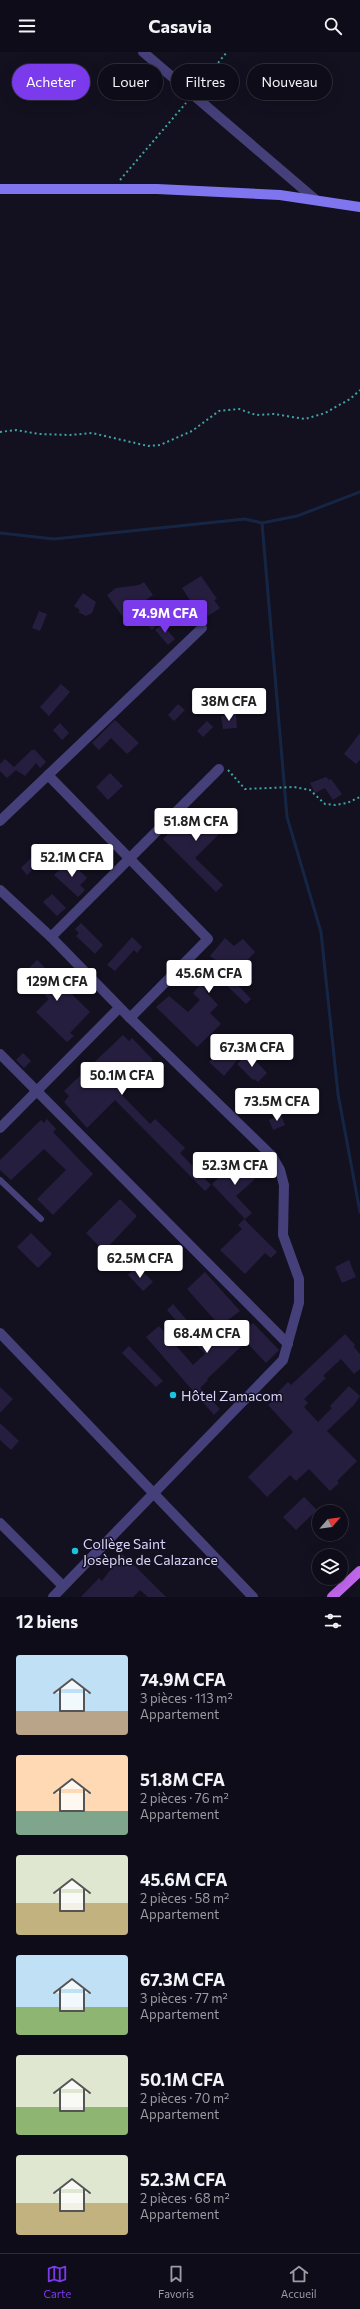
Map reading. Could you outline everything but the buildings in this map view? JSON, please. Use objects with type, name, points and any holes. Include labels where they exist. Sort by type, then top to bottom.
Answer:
[{"type":"main road","points":[[332,1597],[360,1571]]},
{"type":"street","points":[[143,52],[171,76]]},
{"type":"street","points":[[199,100],[316,200]]},
{"type":"street","points":[[0,189],[157,189],[280,195],[360,207]]},
{"type":"street","points":[[0,821],[202,628]]},
{"type":"street","points":[[51,937],[219,769]]},
{"type":"street","points":[[48,775],[208,939],[130,1018]]},
{"type":"street","points":[[0,890],[51,937],[119,1008],[272,1156],[280,1170],[284,1185],[283,1235],[299,1279],[299,1303],[283,1360],[53,1597]]},
{"type":"street","points":[[0,1128],[119,1008]]},
{"type":"street","points":[[0,1054],[288,1344]]},
{"type":"street","points":[[0,1333],[253,1597]]},
{"type":"street","points":[[0,1523],[63,1586]]},
{"type":"lane","points":[[0,1180],[41,1219]]},
{"type":"path","points":[[217,64],[227,52]]},
{"type":"path","points":[[111,190],[187,100]]},
{"type":"path","points":[[0,432],[16,430],[39,434],[70,435],[92,433],[148,446],[160,445],[192,431],[219,411],[239,409],[256,415],[274,414],[305,419],[325,413],[350,399],[360,390]]},
{"type":"path","points":[[219,769],[229,770],[245,789],[294,787],[310,790],[325,804],[335,805],[360,797]]},
{"type":"waterway","points":[[0,533],[54,539],[245,519],[262,523],[297,516],[360,492]]},
{"type":"waterway","points":[[262,523],[287,817],[321,932],[338,1094],[360,1212]]},
{"type":"place","name":"Hôtel Zamacom","points":[[173,1395]]},
{"type":"place","name":"Collège Saint Josèphe de Calazance","points":[[75,1551]]}]
